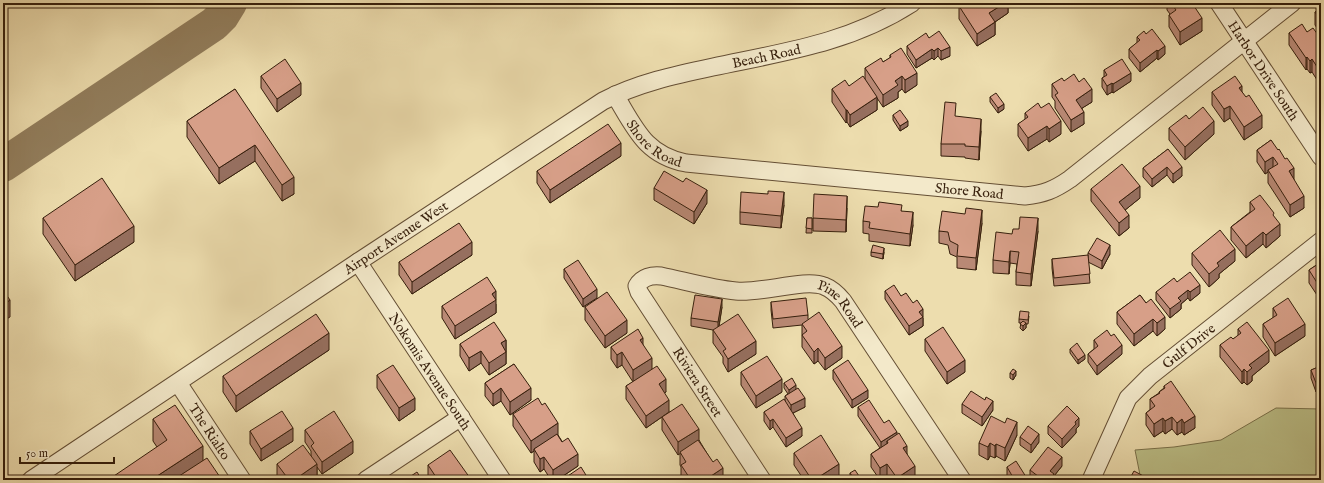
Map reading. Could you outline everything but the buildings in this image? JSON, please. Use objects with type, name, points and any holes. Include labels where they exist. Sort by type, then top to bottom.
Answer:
[{"type":"street","name":"Beach Road","points":[[615,95],[641,85],[675,75],[799,49],[843,37],[875,24],[912,3]]},
{"type":"street","name":"Harbor Drive South","points":[[1219,3],[1321,157]]},
{"type":"street","name":"Shore Road","points":[[615,95],[643,140],[661,155],[674,161],[686,164],[1025,196],[1047,192],[1070,179],[1292,3]]},
{"type":"street","name":"Airport Avenue West","points":[[31,480],[358,262],[582,115],[615,95]]},
{"type":"street","name":"Gulf Drive","points":[[1091,480],[1128,398],[1137,388],[1150,376],[1321,240]]},
{"type":"street","name":"Nokomis Avenue South","points":[[358,262],[502,480]]},
{"type":"street","name":"Pine Road","points":[[638,283],[648,277],[657,276],[734,291],[747,292],[813,283],[824,286],[835,292],[843,301],[962,480]]},
{"type":"street","name":"Riviera Street","points":[[638,283],[637,288],[639,292],[762,480]]},
{"type":"street","name":"The Rialto","points":[[178,383],[242,480]]},
{"type":"street","points":[[366,480],[461,417]]},
{"type":"green space","points":[[1276,408],[1321,409],[1321,480],[1141,480],[1135,450],[1174,447],[1221,440]]},
{"type":"taxiway","points":[[3,165],[214,24],[222,16],[230,3]]}]
